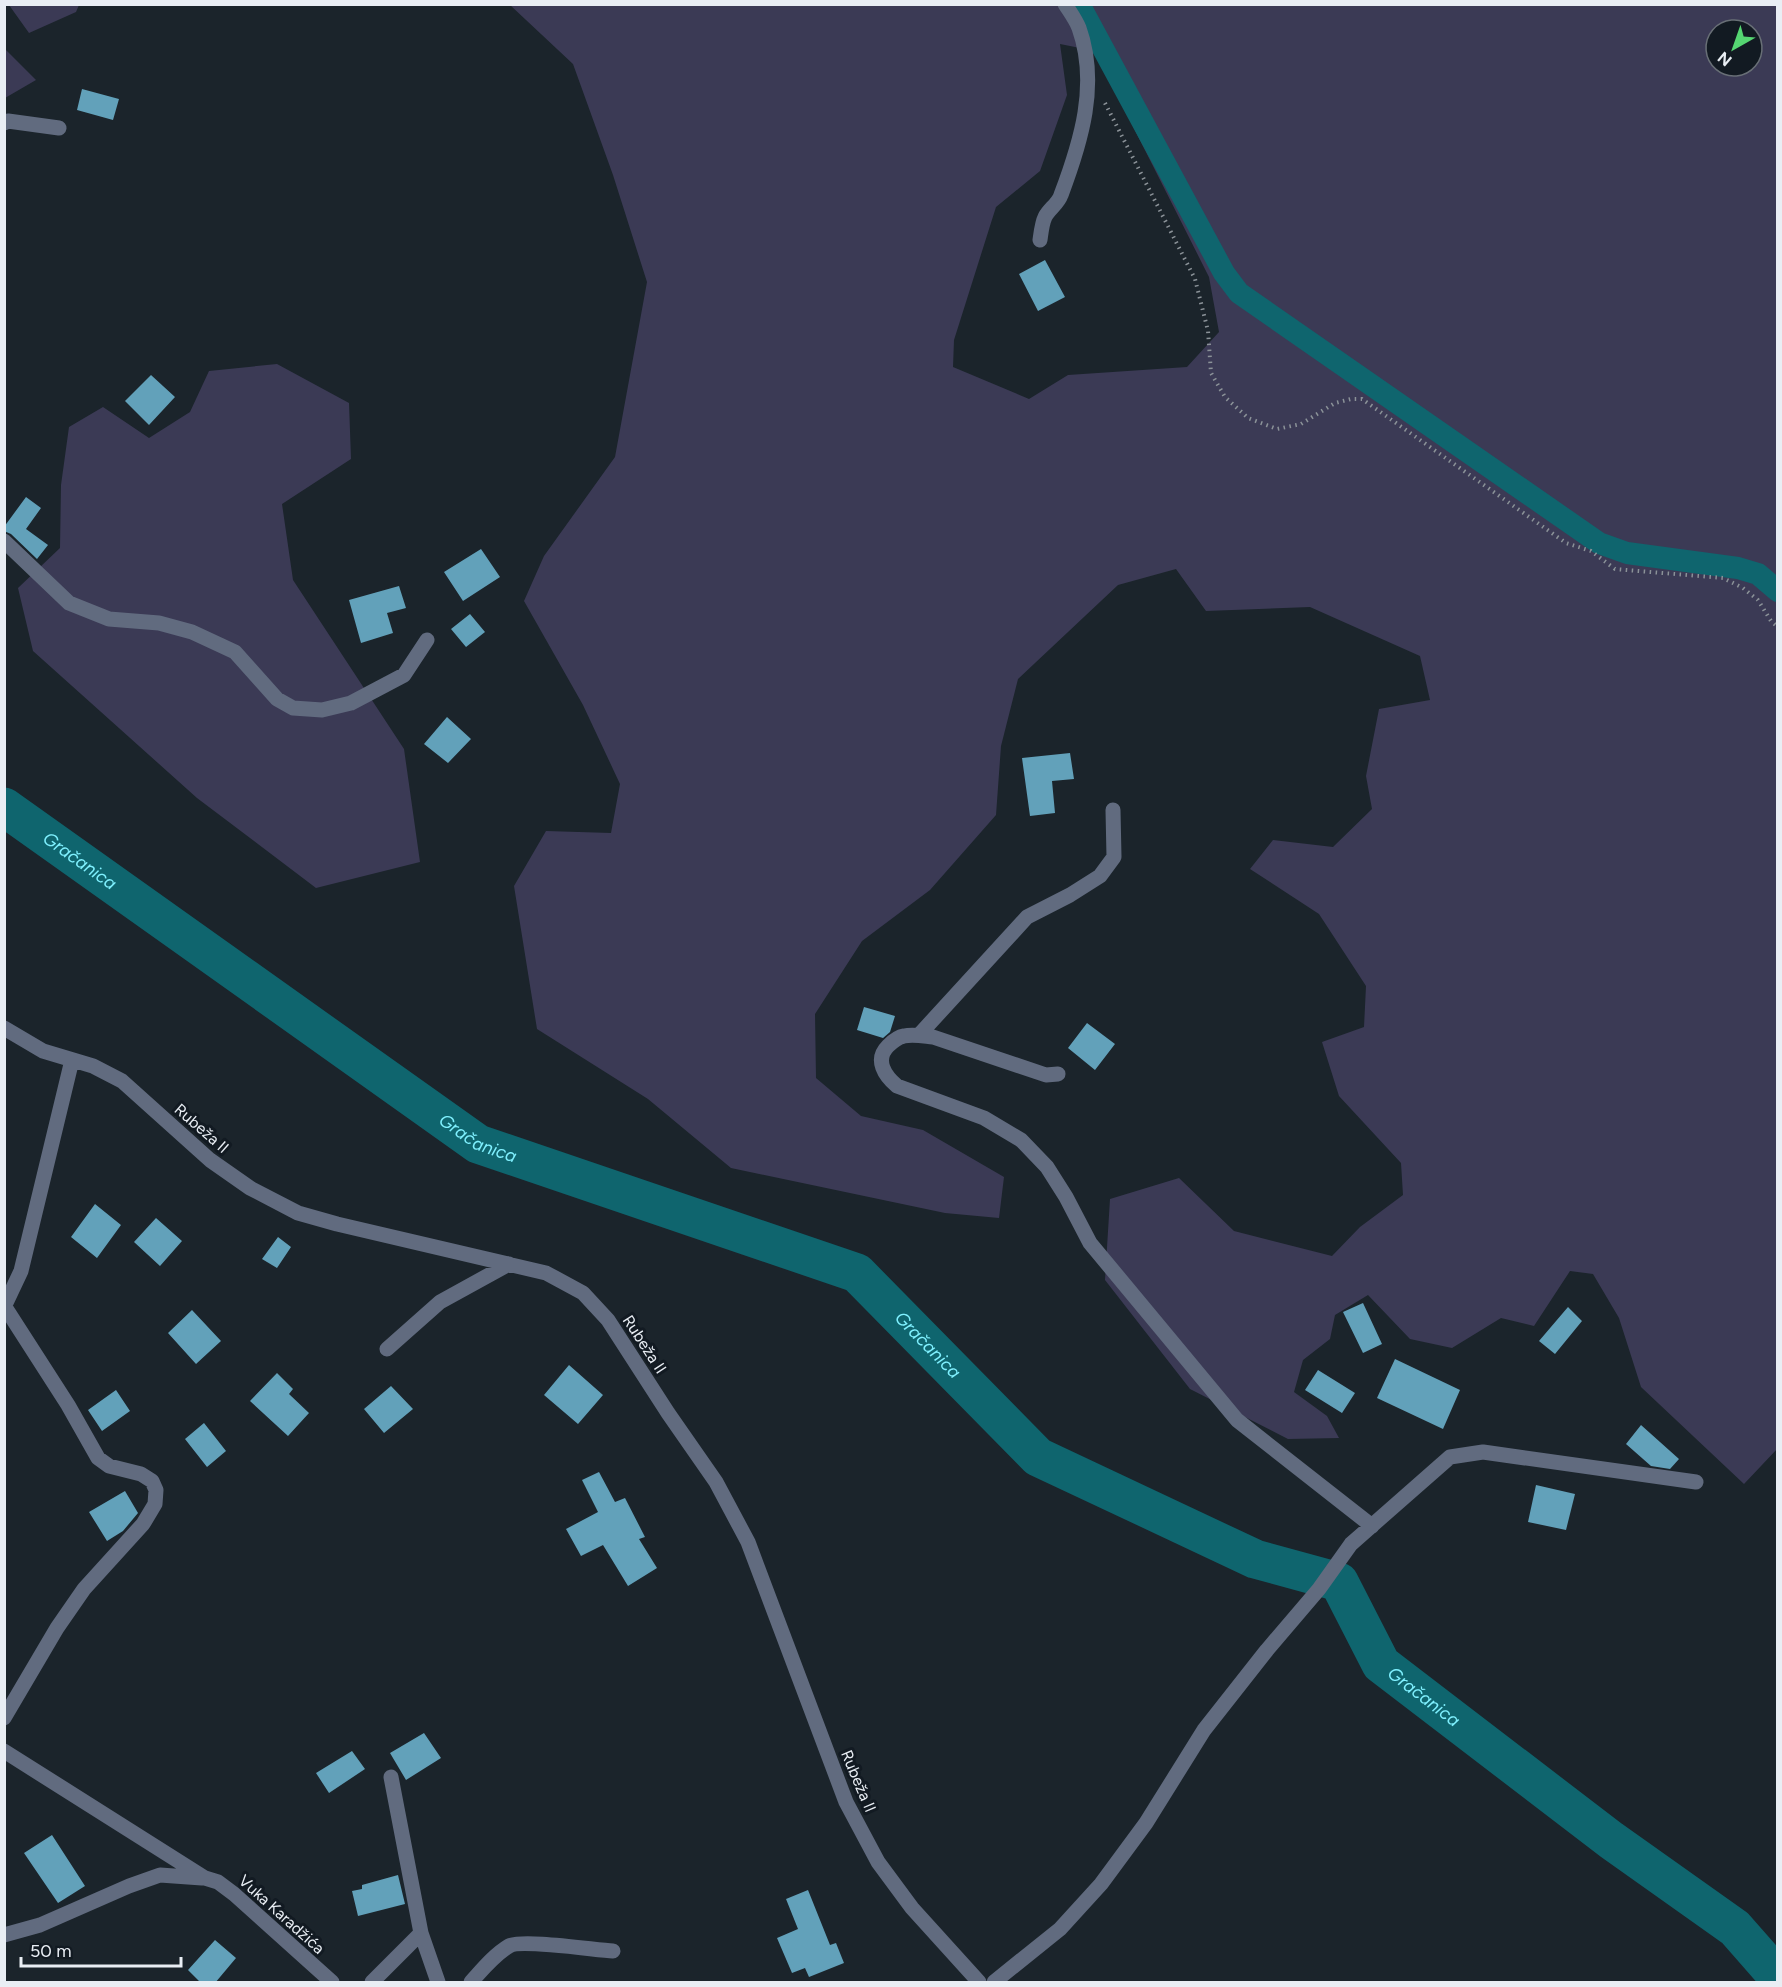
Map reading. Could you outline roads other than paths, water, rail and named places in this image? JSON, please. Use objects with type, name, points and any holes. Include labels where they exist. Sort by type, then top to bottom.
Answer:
[{"type":"street","points":[[1040,240],[1044,218],[1060,198],[1087,107],[1088,70],[1085,48],[1078,26],[1065,4]]},
{"type":"street","points":[[4,123],[8,121],[59,128]]},
{"type":"street","points":[[4,541],[69,603],[109,620],[159,623],[192,632],[235,652],[277,699],[293,708],[322,710],[351,704],[404,675],[427,640]]},
{"type":"street","points":[[919,1035],[1027,917],[1100,876],[1114,857],[1113,810]]},
{"type":"street","name":"Rubeža II","points":[[4,1028],[44,1051],[93,1066],[122,1081],[210,1160],[250,1188],[298,1213],[546,1273],[583,1293],[608,1320],[716,1482],[748,1542],[846,1802],[878,1862],[912,1908],[979,1983]]},
{"type":"street","points":[[1058,1074],[1046,1075],[933,1037],[919,1035],[902,1036],[890,1043],[882,1053],[881,1061],[887,1078],[897,1086],[984,1118],[1021,1140],[1047,1167],[1090,1243],[1237,1420],[1371,1526]]},
{"type":"street","points":[[4,1718],[57,1628],[84,1589],[142,1524],[154,1504],[156,1491],[152,1481],[141,1474],[109,1466],[98,1458],[68,1405],[5,1307],[21,1271],[72,1060]]},
{"type":"street","points":[[387,1348],[440,1302],[509,1264]]},
{"type":"street","points":[[994,1983],[1060,1929],[1101,1884],[1146,1823],[1204,1730],[1319,1589],[1351,1544],[1450,1457],[1483,1452],[1696,1482]]},
{"type":"street","name":"Vuka Karadžića","points":[[4,1751],[205,1878],[218,1882],[332,1983]]},
{"type":"street","points":[[391,1777],[421,1933],[438,1983]]},
{"type":"street","points":[[4,1935],[40,1925],[160,1875],[205,1878]]},
{"type":"street","points":[[372,1983],[421,1933]]},
{"type":"street","points":[[471,1983],[487,1965],[511,1945],[529,1944],[613,1951]]},
{"type":"waterway","points":[[1079,4],[1224,273],[1239,293],[1599,543],[1627,553],[1738,568],[1758,574],[1778,591]]},
{"type":"waterway","name":"Gračanica","points":[[4,807],[478,1144],[857,1273],[1038,1457],[1255,1559],[1339,1582],[1381,1664],[1611,1840],[1735,1928],[1778,1977]]}]
